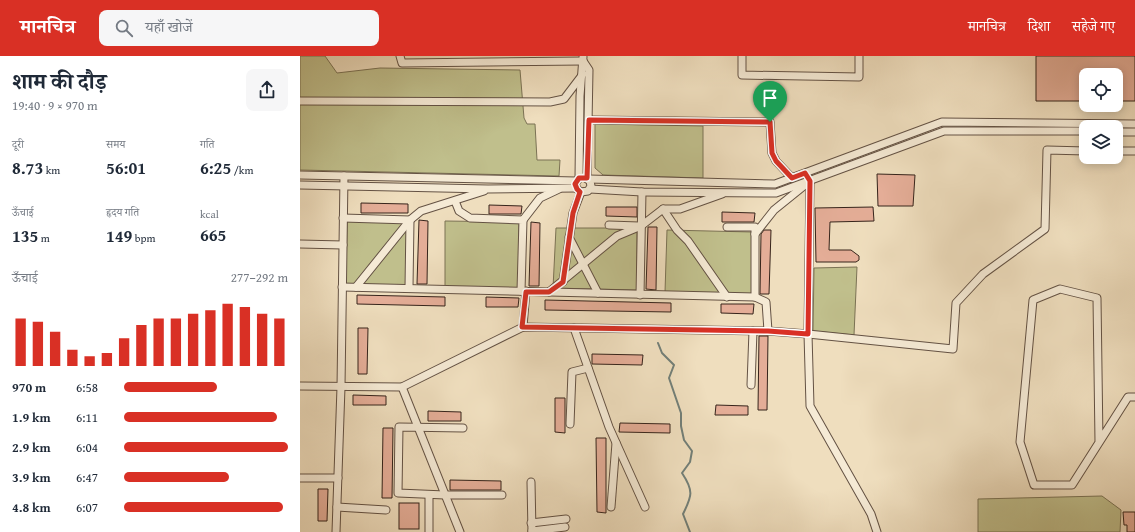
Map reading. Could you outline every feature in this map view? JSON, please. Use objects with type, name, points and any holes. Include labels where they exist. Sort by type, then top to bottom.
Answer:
[{"type":"street","points":[[400,56],[402,63],[583,58]]},
{"type":"street","points":[[742,56],[742,75],[859,77],[859,56]]},
{"type":"street","points":[[581,183],[580,96],[583,74],[583,58]]},
{"type":"street","points":[[563,282],[568,236],[581,183],[589,120],[589,70],[583,58]]},
{"type":"street","points":[[300,101],[550,102],[564,99],[583,74]]},
{"type":"street","points":[[589,120],[770,122],[772,153],[776,161],[792,178]]},
{"type":"street","points":[[300,175],[581,183],[654,181],[775,184],[942,122],[1135,124]]},
{"type":"street","points":[[522,327],[522,220],[540,198],[561,188],[581,183],[591,184],[590,189],[642,192],[776,193],[944,131],[1079,131]]},
{"type":"street","points":[[1123,132],[1135,132]]},
{"type":"street","points":[[300,386],[402,387],[522,327],[768,331],[953,349],[956,303],[983,274],[1046,229],[1047,150],[1079,150]]},
{"type":"street","points":[[1123,151],[1135,151]]},
{"type":"street","points":[[805,173],[810,181],[808,334],[810,406],[871,514],[877,532]]},
{"type":"street","points":[[336,532],[341,387],[344,176]]},
{"type":"street","points":[[654,181],[654,192]]},
{"type":"street","points":[[756,234],[774,210],[810,181]]},
{"type":"street","points":[[300,185],[488,189],[561,188]]},
{"type":"street","points":[[356,287],[410,220],[421,211],[488,189]]},
{"type":"street","points":[[640,295],[642,192]]},
{"type":"street","points":[[549,292],[563,282],[616,236],[641,226],[663,209],[680,210],[728,192]]},
{"type":"street","points":[[455,201],[459,211],[470,218],[522,220]]},
{"type":"street","points":[[663,209],[727,297]]},
{"type":"street","points":[[343,218],[410,220]]},
{"type":"street","points":[[409,288],[410,220]]},
{"type":"street","points":[[609,225],[641,226]]},
{"type":"street","points":[[728,227],[755,228],[755,297]]},
{"type":"street","points":[[568,236],[598,293]]},
{"type":"street","points":[[300,244],[343,244]]},
{"type":"street","points":[[342,288],[409,288],[755,297],[766,302],[768,331]]},
{"type":"street","points":[[1099,442],[1097,298],[1060,289],[1033,300],[1020,442],[1034,485],[1072,485],[1128,397],[1135,397]]},
{"type":"street","points":[[574,328],[616,441],[645,506]]},
{"type":"street","points":[[751,385],[753,331]]},
{"type":"street","points":[[570,424],[572,372],[588,368]]},
{"type":"street","points":[[402,387],[460,532]]},
{"type":"street","points":[[463,428],[400,426],[399,494],[502,495]]},
{"type":"street","points":[[611,507],[616,441]]},
{"type":"street","points":[[300,478],[338,478]]},
{"type":"street","points":[[530,482],[531,529]]},
{"type":"street","points":[[429,532],[430,495]]},
{"type":"street","points":[[337,507],[386,510]]},
{"type":"street","points":[[531,529],[566,519]]},
{"type":"street","points":[[531,529],[565,527]]},
{"type":"shaded area","points":[[300,56],[325,56],[337,73],[380,68],[520,70],[524,118],[527,124],[535,124],[537,160],[560,160],[559,176],[300,170]]},
{"type":"shaded area","points":[[595,124],[703,126],[703,178],[603,175],[595,168]]},
{"type":"shaded area","points":[[347,221],[408,223],[408,285],[346,285]]},
{"type":"shaded area","points":[[445,221],[519,222],[519,288],[445,287]]},
{"type":"shaded area","points":[[556,228],[637,228],[637,290],[553,288]]},
{"type":"shaded area","points":[[667,230],[752,232],[752,294],[665,292]]},
{"type":"shaded area","points":[[857,267],[854,335],[813,331],[814,268]]},
{"type":"shaded area","points":[[1102,496],[1121,510],[1120,532],[978,532],[978,499]]},
{"type":"building","points":[[1036,56],[1135,56],[1135,101],[1123,101],[1123,68],[1079,68],[1079,101],[1036,101]]},
{"type":"building","points":[[877,174],[915,175],[913,206],[878,206]]},
{"type":"building","points":[[361,203],[408,204],[408,213],[361,213]]},
{"type":"building","points":[[489,205],[522,206],[521,214],[489,214]]},
{"type":"building","points":[[606,207],[637,207],[637,217],[606,216]]},
{"type":"building","points":[[873,207],[874,221],[830,222],[829,250],[851,250],[859,256],[859,260],[856,262],[816,262],[815,208]]},
{"type":"building","points":[[722,212],[755,213],[754,222],[722,222]]},
{"type":"building","points":[[419,220],[428,221],[427,284],[417,284]]},
{"type":"building","points":[[531,222],[540,223],[539,286],[529,286]]},
{"type":"building","points":[[648,227],[657,227],[656,290],[646,289]]},
{"type":"building","points":[[764,230],[771,230],[769,294],[760,294],[761,234]]},
{"type":"building","points":[[357,295],[445,297],[445,306],[357,304]]},
{"type":"building","points":[[486,297],[519,298],[518,307],[486,307]]},
{"type":"building","points":[[545,300],[671,303],[671,312],[545,310]]},
{"type":"building","points":[[721,304],[754,304],[753,314],[721,313]]},
{"type":"building","points":[[358,328],[368,328],[367,374],[358,374]]},
{"type":"building","points":[[759,336],[768,336],[767,410],[758,410]]},
{"type":"building","points":[[592,354],[643,355],[642,365],[592,364]]},
{"type":"building","points":[[353,395],[386,396],[386,405],[353,405]]},
{"type":"building","points":[[555,398],[565,398],[565,433],[555,432]]},
{"type":"building","points":[[716,405],[748,406],[748,415],[715,415]]},
{"type":"building","points":[[428,411],[461,412],[461,421],[428,421]]},
{"type":"building","points":[[620,423],[670,424],[670,433],[619,432]]},
{"type":"building","points":[[383,428],[393,428],[392,498],[382,498]]},
{"type":"building","points":[[596,438],[606,438],[606,513],[597,512]]},
{"type":"building","points":[[450,480],[501,481],[501,490],[450,490]]},
{"type":"building","points":[[318,489],[328,489],[327,521],[318,521]]},
{"type":"building","points":[[399,503],[419,503],[419,529],[399,529]]},
{"type":"building","points":[[1123,512],[1135,512],[1135,532],[1127,532],[1127,525],[1124,525]]},
{"type":"waterway","points":[[658,343],[662,353],[674,365],[669,378],[681,413],[681,426],[684,440],[692,451],[690,462],[682,473],[690,489],[690,498],[683,514],[690,532]]},
{"type":"route","points":[[589,120],[770,122],[772,153],[776,161],[792,178],[805,173],[810,181],[808,334],[768,331],[522,327],[526,292],[549,292],[563,282],[568,236],[573,213],[580,192],[575,184],[579,178],[587,178],[589,120]]}]
